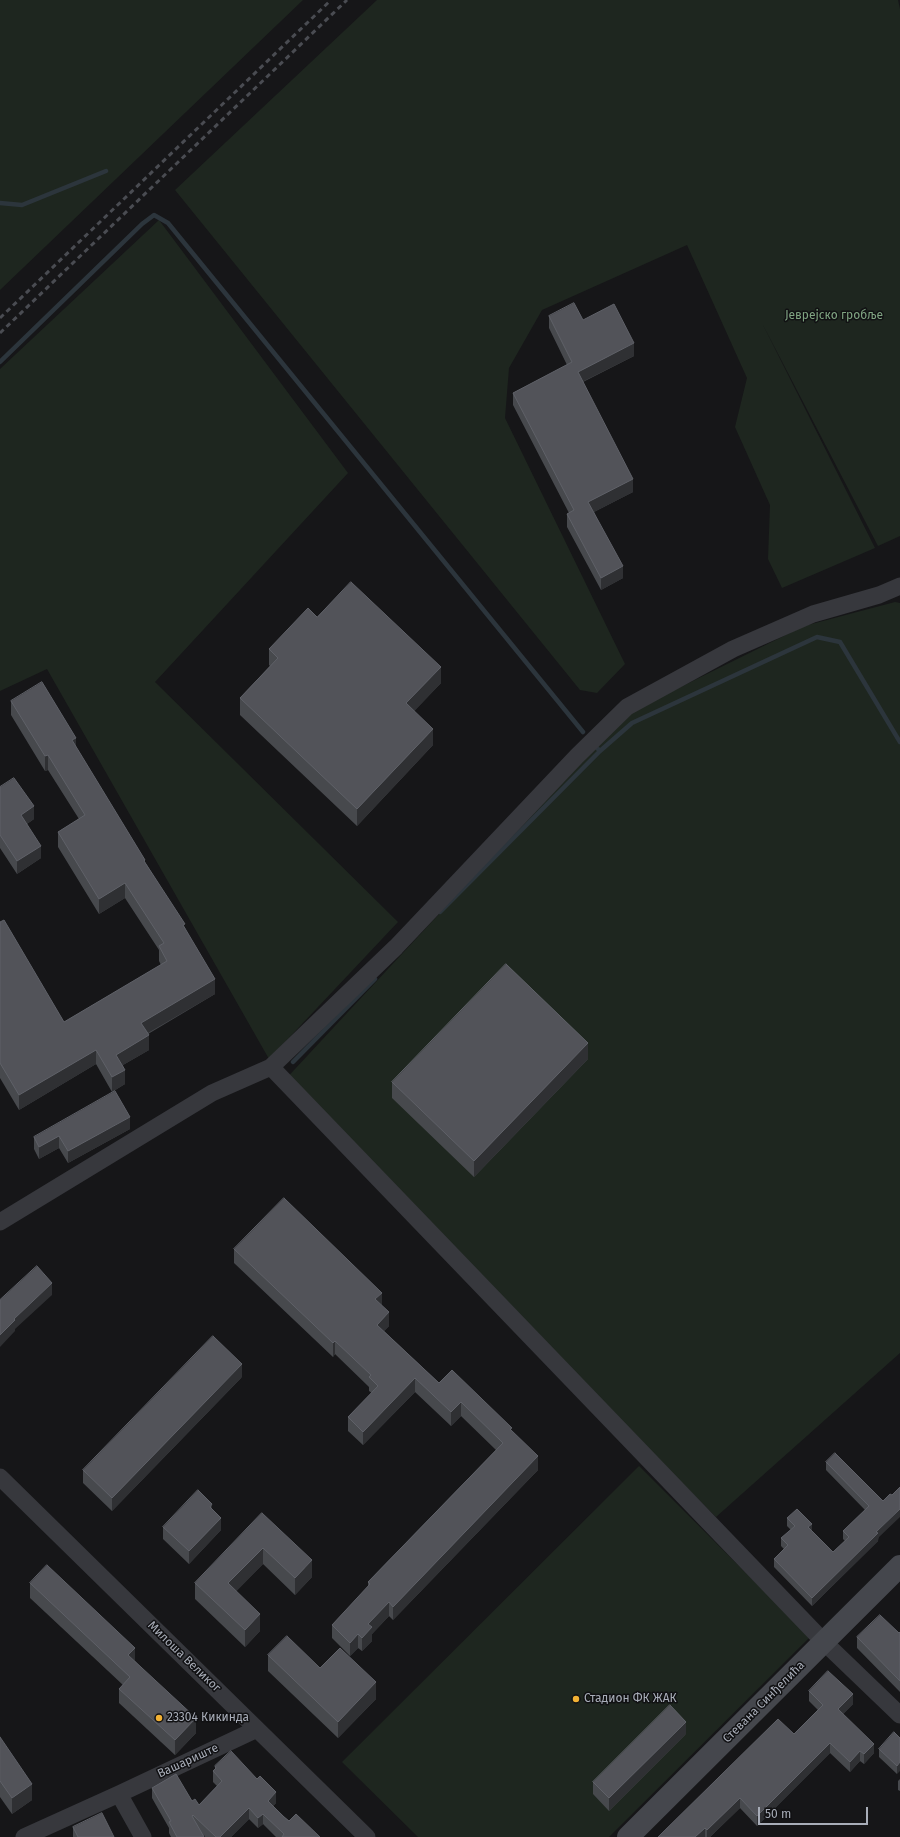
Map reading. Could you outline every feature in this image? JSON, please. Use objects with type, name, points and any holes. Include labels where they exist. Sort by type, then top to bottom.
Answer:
[{"type":"street","points":[[0,1222],[212,1093],[271,1067],[396,947],[577,756],[627,707],[739,647],[813,614],[879,595],[900,586]]},
{"type":"street","points":[[271,1067],[824,1642],[900,1715]]},
{"type":"street","name":"Милоша Великог","points":[[0,1477],[367,1837]]},
{"type":"street","name":"Стевана Синђелића","points":[[628,1837],[900,1566]]},
{"type":"street","name":"Вашариште","points":[[24,1837],[257,1729]]},
{"type":"street","points":[[119,1794],[143,1837]]},
{"type":"green space","points":[[0,0],[303,0],[0,290]]},
{"type":"green space","name":"Јеврејско гробље","points":[[377,0],[898,0],[900,9],[900,536],[878,546],[762,323],[875,548],[782,588],[768,559],[770,505],[735,427],[747,378],[687,245],[542,310],[509,368],[505,418],[625,664],[597,693],[580,690],[175,190]]},
{"type":"green space","points":[[159,220],[348,473],[155,682],[398,922],[269,1059],[47,669],[0,691],[0,369]]},
{"type":"green space","points":[[895,602],[900,603],[900,1353],[716,1517],[282,1083],[624,715],[804,626]]},
{"type":"green space","name":"Стадион ФК ЖАК","points":[[639,1466],[810,1637],[609,1837],[418,1837],[342,1762]]},
{"type":"building","points":[[574,303],[583,320],[614,304],[634,343],[578,372],[633,479],[588,502],[623,566],[601,578],[567,514],[574,510],[513,393],[572,362],[549,316]]},
{"type":"building","points":[[351,582],[441,667],[406,703],[433,729],[357,809],[240,698],[278,658],[269,649],[308,608],[317,617]]},
{"type":"building","points":[[42,682],[76,738],[72,740],[145,860],[144,861],[185,924],[183,925],[215,979],[141,1023],[149,1035],[116,1055],[125,1070],[112,1077],[96,1050],[19,1095],[0,1063],[0,922],[4,920],[64,1022],[167,961],[159,946],[164,943],[125,883],[99,899],[58,832],[85,815],[48,755],[45,756],[11,701]]},
{"type":"building","points":[[14,778],[34,806],[21,815],[41,846],[17,861],[0,835],[0,787]]},
{"type":"building","points":[[506,964],[588,1043],[474,1161],[392,1082]]},
{"type":"building","points":[[115,1091],[130,1117],[68,1151],[59,1136],[39,1147],[34,1137]]},
{"type":"building","points":[[284,1198],[382,1293],[375,1299],[389,1312],[377,1325],[439,1383],[452,1370],[512,1428],[510,1429],[538,1456],[393,1607],[389,1602],[368,1624],[372,1627],[362,1638],[358,1634],[350,1643],[332,1625],[370,1584],[368,1582],[503,1443],[461,1402],[451,1412],[415,1378],[363,1432],[348,1417],[378,1386],[369,1377],[371,1375],[335,1341],[333,1343],[234,1249]]},
{"type":"building","points":[[37,1266],[52,1283],[14,1319],[15,1320],[0,1335],[0,1300]]},
{"type":"building","points":[[213,1336],[242,1364],[112,1498],[83,1470]]},
{"type":"building","points":[[835,1453],[883,1501],[900,1487],[900,1509],[876,1532],[878,1533],[812,1598],[774,1559],[788,1545],[781,1538],[795,1526],[787,1518],[797,1509],[812,1524],[808,1527],[833,1552],[849,1537],[843,1531],[869,1506],[826,1462]]},
{"type":"building","points":[[198,1490],[212,1504],[210,1507],[221,1518],[189,1551],[163,1527]]},
{"type":"building","points":[[262,1513],[312,1560],[295,1578],[263,1548],[228,1583],[260,1614],[245,1630],[195,1583]]},
{"type":"building","points":[[47,1565],[135,1648],[128,1655],[196,1718],[175,1740],[119,1689],[130,1677],[30,1583]]},
{"type":"building","points":[[880,1615],[899,1633],[900,1632],[900,1681],[857,1637]]},
{"type":"building","points":[[287,1636],[320,1668],[340,1648],[376,1682],[338,1722],[268,1655]]},
{"type":"building","points":[[828,1671],[853,1694],[838,1709],[874,1744],[864,1754],[860,1751],[850,1762],[830,1743],[757,1816],[740,1798],[707,1830],[705,1828],[695,1837],[658,1837],[778,1719],[794,1734],[823,1705],[809,1691]]},
{"type":"building","points":[[670,1705],[686,1722],[609,1798],[593,1782]]},
{"type":"building","points":[[894,1732],[900,1738],[900,1762],[897,1766],[879,1749]]},
{"type":"building","points":[[0,1737],[32,1784],[12,1798],[0,1781]]},
{"type":"building","points":[[231,1751],[257,1779],[260,1776],[276,1792],[268,1801],[284,1817],[289,1821],[296,1814],[320,1837],[282,1837],[284,1834],[263,1814],[258,1818],[249,1808],[220,1837],[216,1837],[193,1815],[192,1816],[204,1837],[177,1837],[169,1822],[171,1821],[152,1788],[176,1774],[192,1801],[195,1799],[199,1805],[222,1781],[213,1771],[216,1768],[215,1766]]},
{"type":"building","points":[[102,1813],[114,1837],[78,1837],[73,1827]]},
{"type":"waterway","points":[[0,203],[22,205],[106,171]]},
{"type":"waterway","points":[[0,362],[142,224],[154,215],[168,223],[583,732]]},
{"type":"waterway","points":[[597,748],[600,751],[632,723],[817,637],[840,642],[900,742]]},
{"type":"waterway","points":[[440,912],[600,751]]},
{"type":"waterway","points":[[293,1062],[375,979]]},
{"type":"railway","points":[[0,318],[331,0]]},
{"type":"railway","points":[[0,333],[347,0]]},
{"type":"place","name":"Стадион ФК ЖАК","points":[[576,1699]]},
{"type":"place","name":"23304 Кикинда","points":[[159,1718]]}]
